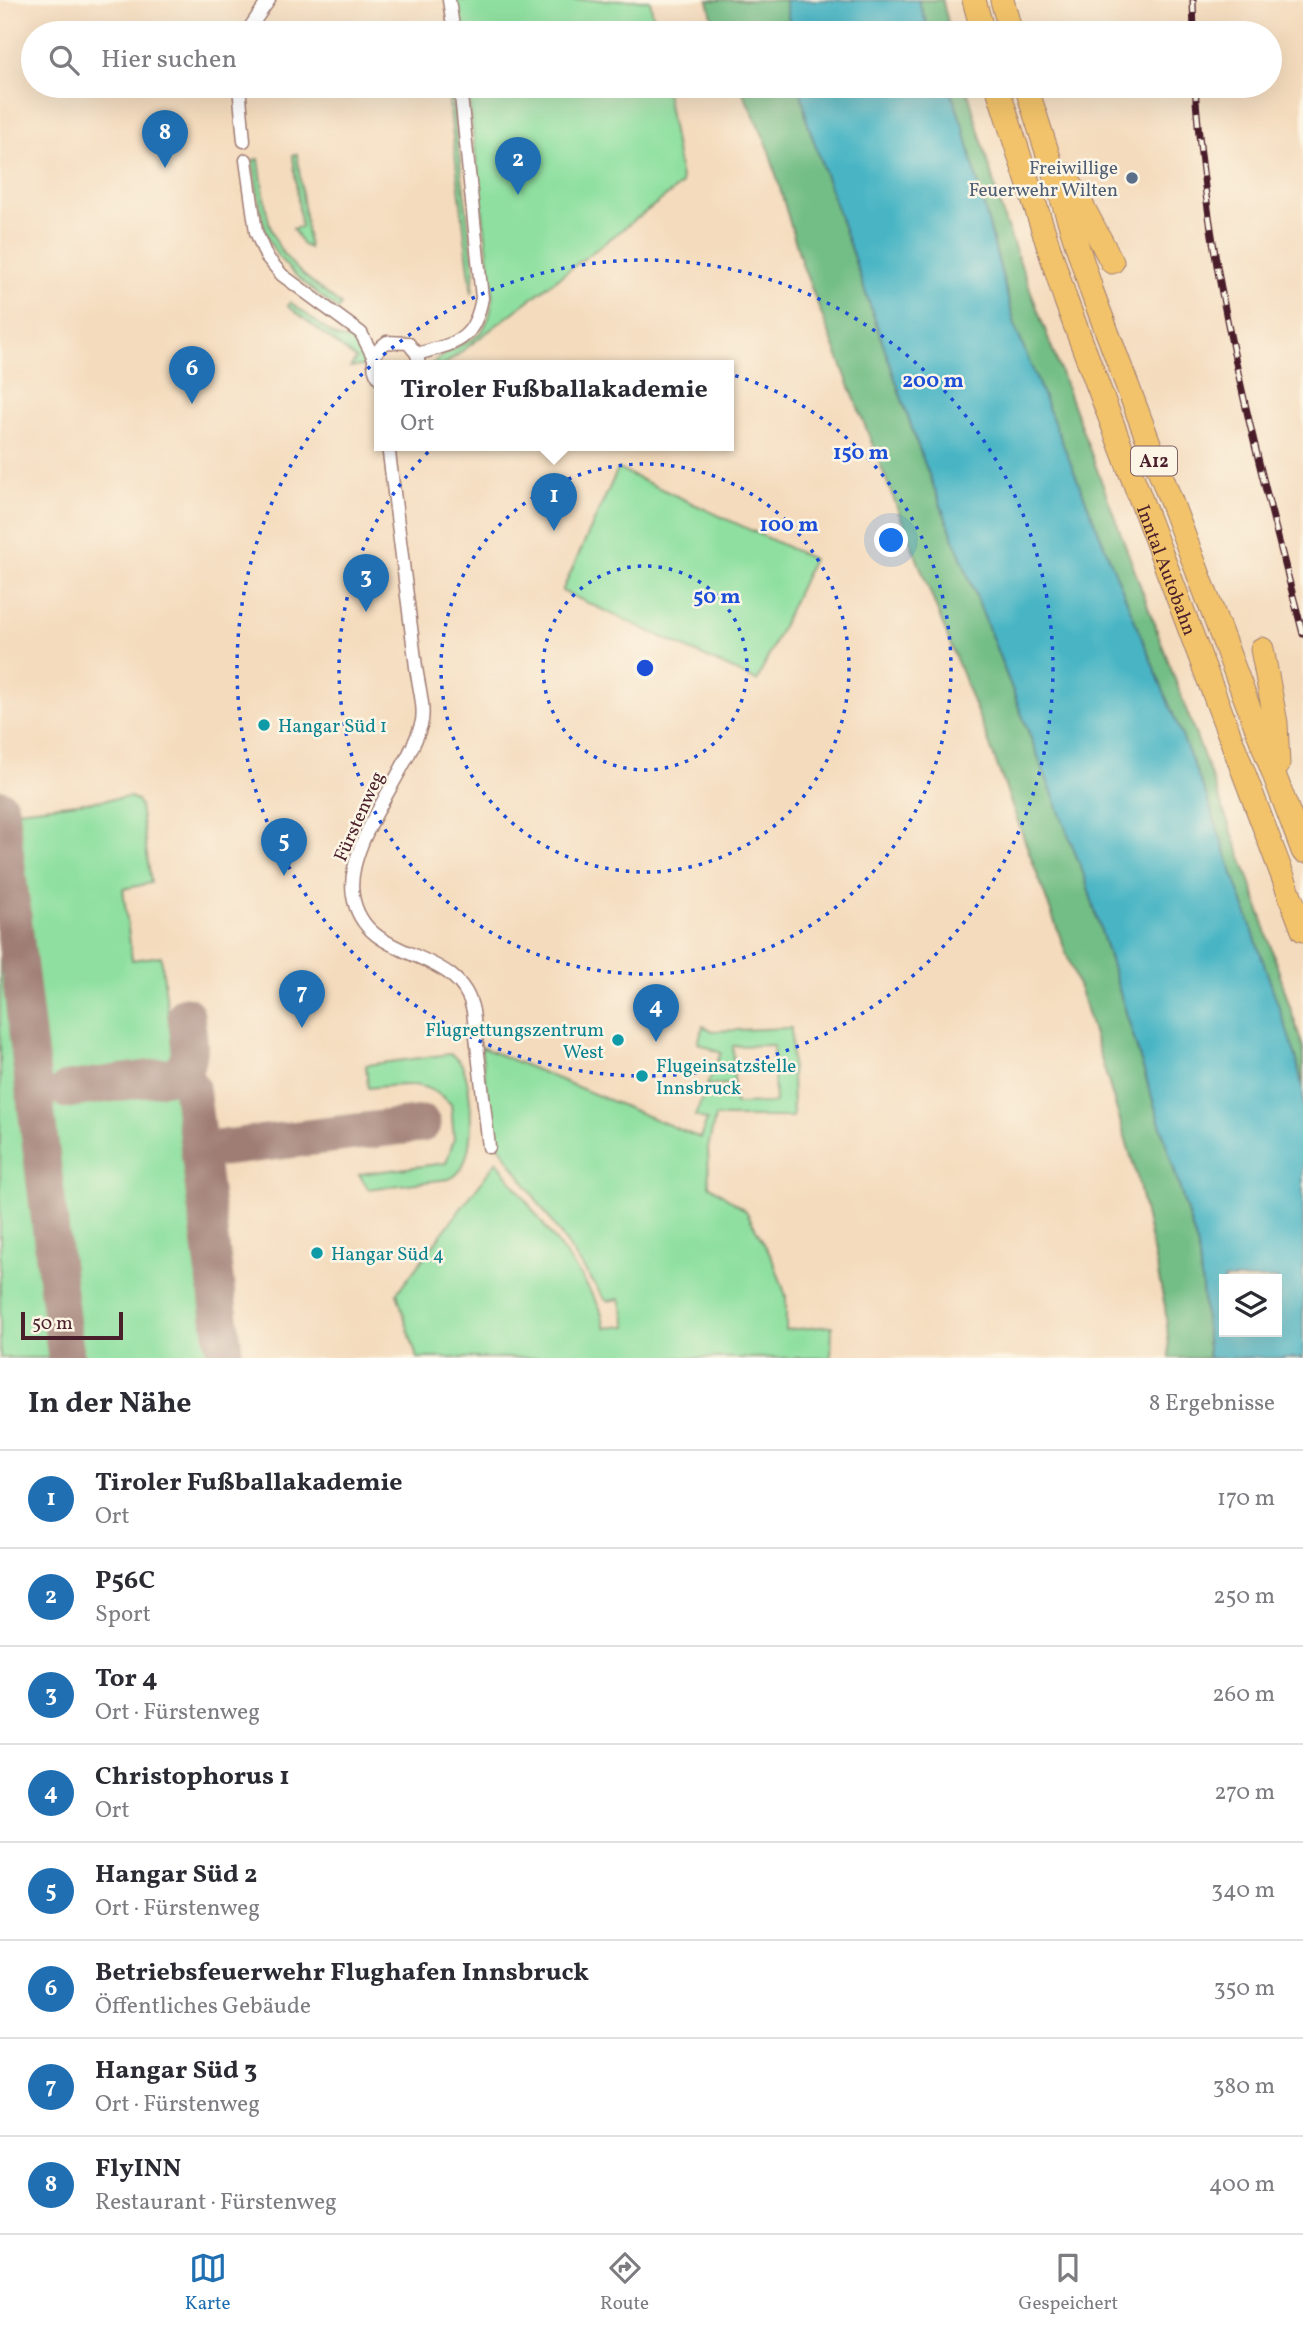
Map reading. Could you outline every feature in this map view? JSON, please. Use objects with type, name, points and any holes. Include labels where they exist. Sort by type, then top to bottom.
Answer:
[{"type":"highway","points":[[974,0],[980,21]]},
{"type":"highway","points":[[1002,0],[1008,21]]},
{"type":"highway","name":"Inntal Autobahn","points":[[1001,98],[1066,300],[1303,930]]},
{"type":"highway","name":"Inntal Autobahn","points":[[1029,98],[1106,332],[1303,851]]},
{"type":"highway","points":[[1038,131],[1059,161],[1112,262]]},
{"type":"highway","points":[[1262,649],[1276,723],[1280,788]]},
{"type":"street","points":[[254,21],[269,0]]},
{"type":"street","points":[[449,0],[452,21]]},
{"type":"street","points":[[240,98],[244,141]]},
{"type":"street","points":[[374,358],[381,346],[393,340],[408,343],[418,360],[468,334],[477,320],[482,298],[461,98]]},
{"type":"street","points":[[246,160],[256,232],[266,256],[282,275],[361,333],[374,358]]},
{"type":"street","name":"Fürstenweg","points":[[389,451],[422,723],[355,861],[352,892],[358,915],[369,932],[449,973],[468,997],[475,1023],[489,1147]]},
{"type":"green space","points":[[456,0],[650,0],[654,21],[459,21]]},
{"type":"green space","points":[[708,0],[785,0],[789,21],[713,21]]},
{"type":"green space","points":[[918,0],[942,0],[948,21],[926,21]]},
{"type":"green space","points":[[448,98],[452,98],[474,268],[472,295]]},
{"type":"green space","points":[[468,98],[667,98],[682,184],[451,360],[438,360],[480,333],[490,312],[493,294]]},
{"type":"green space","points":[[746,98],[802,98],[807,121],[918,446],[1085,878],[1198,1248],[1209,1358],[1170,1358],[1165,1306],[1137,1176],[1082,996],[989,743],[802,264],[767,144]]},
{"type":"green space","points":[[953,98],[969,98],[1005,222],[1251,884],[1303,1048],[1303,1090],[1296,1057],[1016,329],[963,126]]},
{"type":"green space","points":[[297,154],[309,248],[303,245],[293,229],[301,227],[293,155]]},
{"type":"green space","points":[[259,159],[266,211],[278,244],[300,272],[341,305],[338,310],[295,275],[273,247],[266,232],[257,190],[253,160]]},
{"type":"green space","points":[[290,302],[336,337],[357,342],[364,366],[350,367],[356,359],[288,306]]},
{"type":"green space","points":[[618,469],[813,559],[757,681],[562,591]]},
{"type":"green space","points":[[130,797],[137,800],[140,806],[151,883],[123,889],[132,960],[161,956],[210,1358],[0,1358],[0,812]]},
{"type":"green space","points":[[703,1026],[713,1031],[791,1028],[793,1117],[715,1117],[708,1148],[709,1185],[746,1211],[773,1260],[786,1296],[786,1330],[832,1326],[831,1358],[417,1358],[397,1293],[497,1161],[581,1276],[600,1308],[605,1328],[627,1326],[620,1299],[607,1301],[604,1298],[492,1135],[481,1047],[700,1138],[707,1120],[695,1116],[705,1091],[734,1091],[735,1104],[775,1103],[773,1045],[733,1046],[734,1084],[707,1085],[721,1053],[698,1043]]},
{"type":"green space","points":[[450,1054],[462,1065],[471,1108],[469,1144],[459,1172],[449,1179],[368,1189],[359,1174],[446,1163],[454,1139],[451,1104],[432,1090],[412,1085],[368,1088],[366,1065]]},
{"type":"water","points":[[785,0],[918,0],[926,21],[789,21]]},
{"type":"water","points":[[802,98],[953,98],[963,126],[1016,329],[1206,795],[1296,1057],[1303,1090],[1303,1358],[1209,1358],[1198,1248],[1085,878],[918,446],[807,121]]},
{"type":"taxiway","points":[[0,808],[66,1358]]},
{"type":"taxiway","points":[[67,1090],[175,1075],[182,1069],[189,1055],[186,1015]]},
{"type":"taxiway","points":[[175,1075],[185,1079],[191,1088],[225,1358]]},
{"type":"taxiway","points":[[215,1149],[422,1124]]},
{"type":"railway","points":[[1193,0],[1194,21]]},
{"type":"railway","points":[[1196,98],[1210,225],[1222,294],[1251,430],[1303,634]]},
{"type":"place","name":"FlyINN","points":[[165,168]]},
{"type":"place","name":"Freiwillige Feuerwehr Wilten","points":[[1132,178]]},
{"type":"place","name":"P56C","points":[[518,195]]},
{"type":"place","name":"Betriebsfeuerwehr Flughafen Innsbruck","points":[[192,404]]},
{"type":"place","name":"Tiroler Fußballakademie","points":[[554,531]]},
{"type":"place","name":"Tor 4","points":[[366,612]]},
{"type":"place","name":"Hangar Süd 1","points":[[264,725]]},
{"type":"place","name":"Hangar Süd 2","points":[[284,876]]},
{"type":"place","name":"Hangar Süd 3","points":[[302,1028]]},
{"type":"place","name":"Flugrettungszentrum West","points":[[618,1040]]},
{"type":"place","name":"Christophorus 1","points":[[656,1042]]},
{"type":"place","name":"Flugeinsatzstelle Innsbruck","points":[[642,1076]]},
{"type":"place","name":"Hangar Süd 4","points":[[317,1253]]}]
